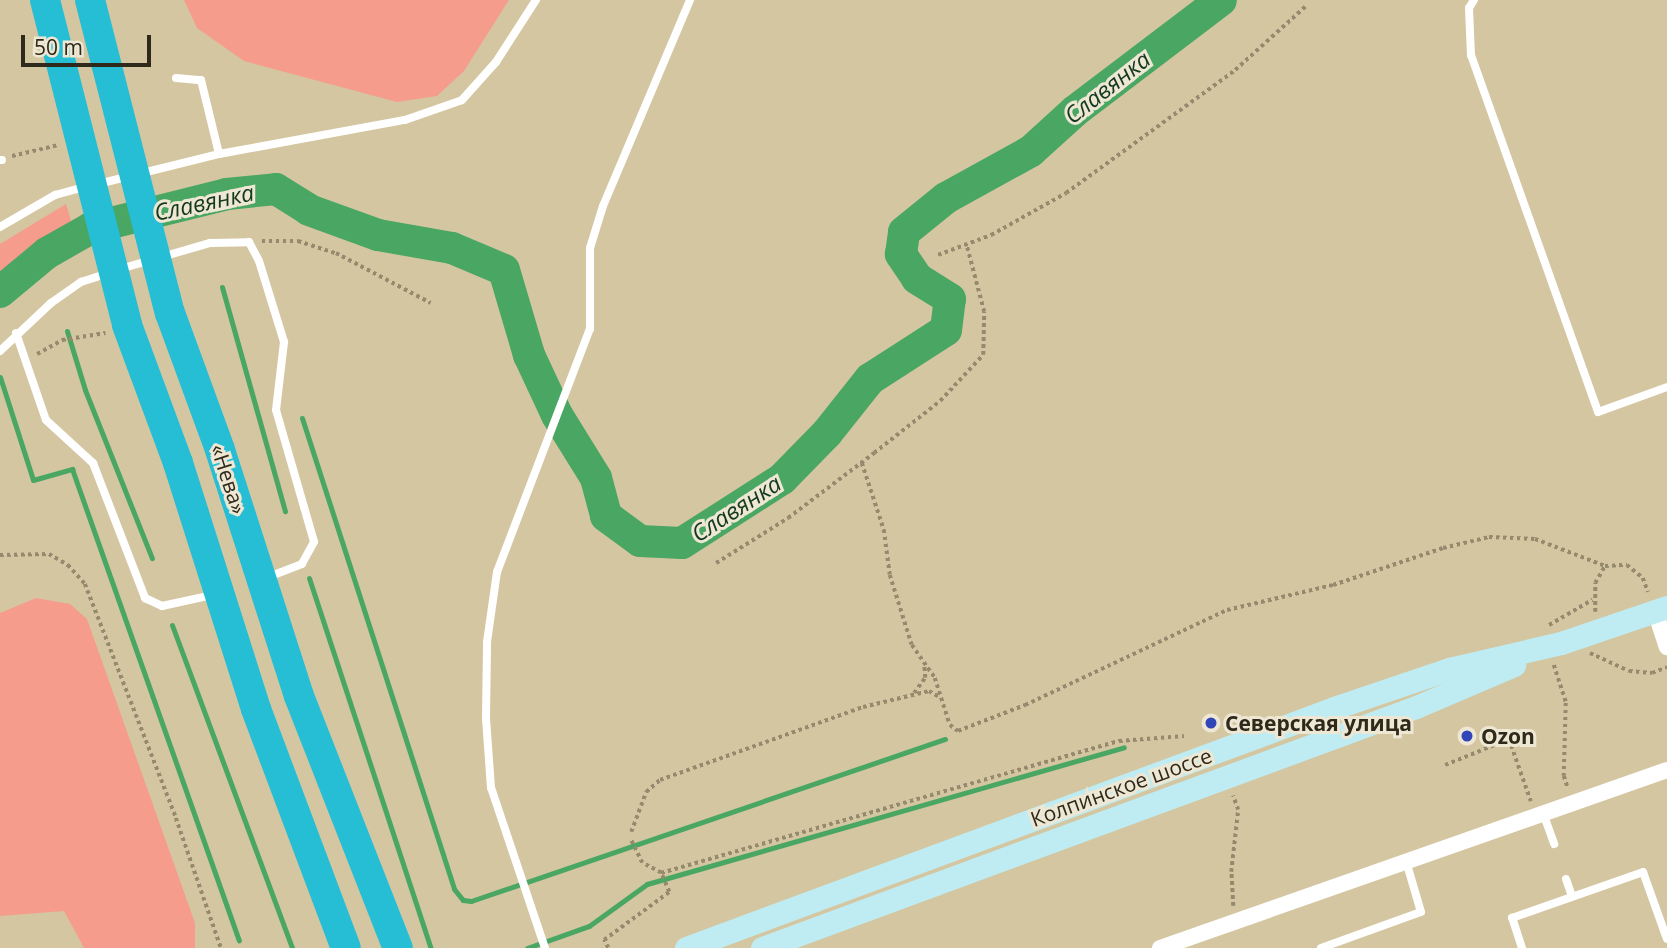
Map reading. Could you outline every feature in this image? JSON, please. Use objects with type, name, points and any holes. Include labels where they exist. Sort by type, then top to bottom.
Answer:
[{"type":"highway","name":"«Нева»","points":[[45,0],[65,143],[117,329],[219,593],[257,709],[346,948]]},
{"type":"highway","name":"«Нева»","points":[[90,0],[119,125],[170,313],[299,696],[398,948]]},
{"type":"main road","name":"Колпинское шоссе","points":[[762,948],[1416,707],[1565,650],[1599,631],[1661,609]]},
{"type":"main road","name":"Колпинское шоссе","points":[[685,948],[1334,708],[1449,669],[1565,650]]},
{"type":"street","points":[[1661,609],[1667,647]]},
{"type":"street","points":[[1160,948],[1667,770]]},
{"type":"lane","points":[[0,227],[55,195],[219,154],[405,120],[462,100],[496,62],[536,0]]},
{"type":"lane","points":[[545,948],[491,788],[486,718],[487,642],[496,572],[590,329],[590,248],[599,217],[690,0]]},
{"type":"lane","points":[[1474,0],[1469,8],[1471,55],[1598,412],[1667,387]]},
{"type":"lane","points":[[177,78],[201,80],[219,154]]},
{"type":"lane","points":[[0,351],[16,333],[80,282],[210,243],[249,242],[281,325],[284,342],[276,410],[314,542],[302,564],[261,579]]},
{"type":"lane","points":[[16,333],[46,420],[93,463],[145,598],[162,606],[219,593]]},
{"type":"lane","points":[[1540,815],[1554,844]]},
{"type":"lane","points":[[1321,948],[1421,912],[1406,861]]},
{"type":"lane","points":[[1522,948],[1512,918],[1643,872],[1667,939]]},
{"type":"lane","points":[[1566,878],[1572,896]]},
{"type":"path","points":[[938,255],[966,244],[1066,193],[1099,171],[1235,70],[1307,5]]},
{"type":"path","points":[[18,154],[65,143]]},
{"type":"path","points":[[249,242],[298,241],[336,253],[431,303]]},
{"type":"path","points":[[716,563],[788,518],[862,463],[940,401],[983,355],[984,312],[966,244]]},
{"type":"path","points":[[26,360],[62,340],[117,329]]},
{"type":"path","points":[[862,463],[884,530],[890,575],[912,645],[923,660],[952,727],[969,729],[1227,610],[1333,586],[1489,537],[1535,539],[1605,566],[1627,565],[1643,578],[1661,609]]},
{"type":"path","points":[[0,555],[48,554],[68,565],[85,584],[176,818],[221,948]]},
{"type":"path","points":[[1599,631],[1592,600],[1595,583],[1605,566]]},
{"type":"path","points":[[1544,628],[1592,600]]},
{"type":"path","points":[[1574,803],[1564,776],[1565,650],[1629,671],[1652,673],[1667,667]]},
{"type":"path","points":[[913,695],[925,678],[923,660]]},
{"type":"path","points":[[631,832],[646,792],[660,780],[821,720],[929,691],[941,698]]},
{"type":"path","points":[[662,875],[1119,741],[1184,736]]},
{"type":"path","points":[[1445,765],[1509,739],[1540,815]]},
{"type":"path","points":[[1232,792],[1238,810],[1231,872],[1234,922]]},
{"type":"path","points":[[608,948],[604,940],[669,892],[662,875],[642,863],[631,840]]},
{"type":"shaded area","points":[[184,0],[509,0],[464,71],[437,96],[397,102],[244,61],[197,28]]},
{"type":"shaded area","points":[[66,204],[75,234],[45,247],[0,281],[0,244]]},
{"type":"shaded area","points":[[36,598],[70,604],[87,619],[195,923],[195,948],[84,948],[64,911],[0,916],[0,613]]},
{"type":"waterway","name":"Славянка","points":[[0,292],[47,253],[91,228],[227,194],[276,189],[309,210],[378,235],[452,248],[504,270],[529,355],[557,415],[596,478],[606,516],[640,541],[682,543],[782,479],[827,433],[870,379],[946,330],[950,299],[917,278],[901,254],[904,232],[946,198],[1031,151],[1075,111],[1221,0]]},
{"type":"waterway","points":[[222,287],[285,511]]},
{"type":"waterway","points":[[67,331],[85,390],[152,558]]},
{"type":"waterway","points":[[0,377],[33,480],[72,469],[239,940]]},
{"type":"waterway","points":[[302,418],[454,889],[463,900],[471,901],[945,739]]},
{"type":"waterway","points":[[309,578],[431,948]]},
{"type":"waterway","points":[[172,625],[292,948]]},
{"type":"waterway","points":[[527,948],[589,926],[647,884],[1124,747]]},
{"type":"place","name":"Северская улица","points":[[1211,723]]},
{"type":"place","name":"Ozon","points":[[1467,736]]}]
